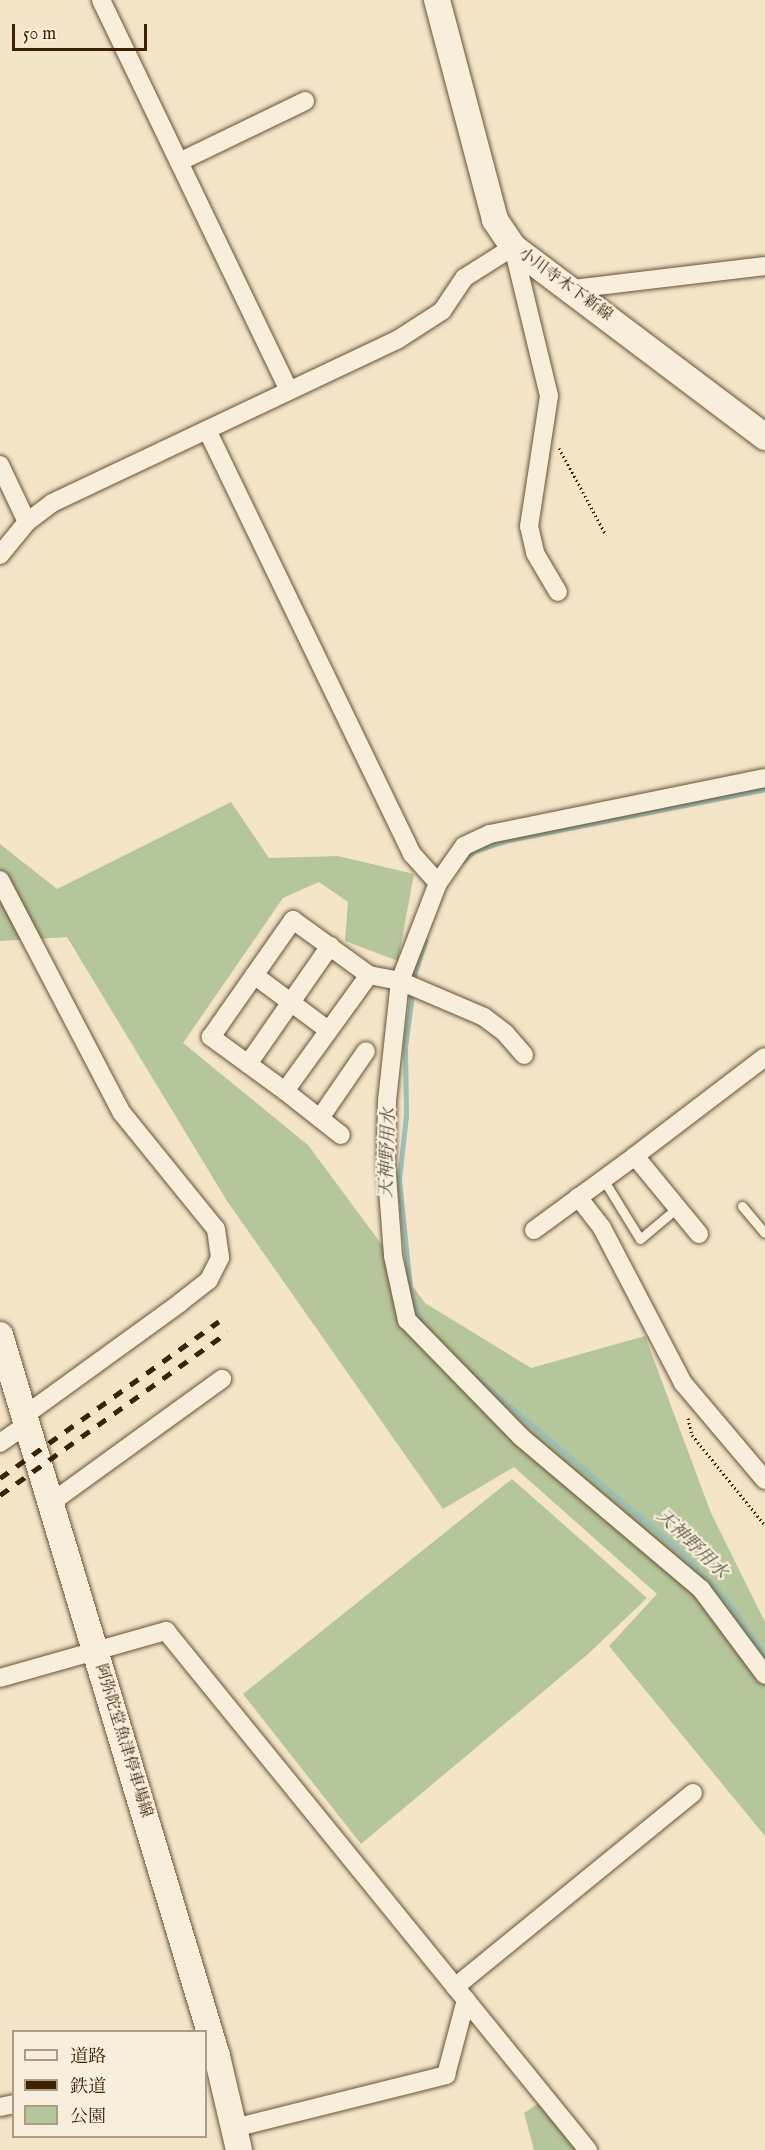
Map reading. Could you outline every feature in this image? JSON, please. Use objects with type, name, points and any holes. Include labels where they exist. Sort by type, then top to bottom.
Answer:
[{"type":"main road","name":"小川寺木下新線","points":[[437,0],[495,220],[513,247],[572,289],[765,437]]},
{"type":"main road","name":"阿弥陀堂魚津停車場線","points":[[0,1335],[96,1650],[203,2030]]},
{"type":"main road","name":"阿弥陀堂魚津停車場線","points":[[211,2058],[236,2139]]},
{"type":"street","points":[[100,0],[289,390]]},
{"type":"street","points":[[179,162],[305,101]]},
{"type":"street","points":[[0,555],[27,522],[52,503],[397,340],[442,310],[464,278],[513,247],[549,396],[547,426],[529,526],[535,553],[558,592]]},
{"type":"street","points":[[572,289],[765,266]]},
{"type":"street","points":[[207,430],[412,854],[438,883]]},
{"type":"street","points":[[0,465],[27,522]]},
{"type":"street","points":[[765,778],[490,834],[464,846],[438,883],[400,981],[387,1101],[386,1162],[393,1256],[400,1302],[407,1320],[521,1437],[701,1589],[765,1675]]},
{"type":"street","points":[[0,880],[122,1113],[216,1229],[220,1258],[208,1280],[26,1419],[0,1443]]},
{"type":"street","points":[[341,1135],[211,1037],[293,920],[369,975],[400,981],[484,1017],[505,1033],[524,1055]]},
{"type":"street","points":[[248,1064],[330,946]]},
{"type":"street","points":[[254,975],[328,1030]]},
{"type":"street","points":[[285,1091],[369,975]]},
{"type":"street","points":[[320,1119],[366,1051]]},
{"type":"street","points":[[534,1230],[765,1057]]},
{"type":"street","points":[[635,1156],[699,1234]]},
{"type":"street","points":[[578,1197],[602,1228],[683,1383],[765,1480]]},
{"type":"street","points":[[52,1502],[222,1379]]},
{"type":"street","points":[[0,1678],[166,1631],[588,2150]]},
{"type":"street","points":[[236,2139],[446,2075],[461,1994],[693,1793]]},
{"type":"lane","points":[[603,1179],[640,1239],[677,1208]]},
{"type":"lane","points":[[742,1206],[765,1233]]},
{"type":"path","points":[[547,426],[606,535]]},
{"type":"path","points":[[683,1383],[692,1435],[765,1525]]},
{"type":"green space","points":[[231,802],[269,858],[338,856],[414,874],[398,961],[345,941],[348,902],[319,882],[283,898],[183,1043],[308,1145],[425,1303],[531,1368],[645,1336],[711,1513],[765,1622],[765,1836],[609,1646],[657,1594],[514,1467],[443,1509],[227,1201],[67,937],[0,941],[0,844],[57,889]]},
{"type":"green space","points":[[512,1479],[647,1598],[588,1654],[361,1844],[243,1694]]},
{"type":"green space","points":[[539,2103],[576,2150],[534,2150],[524,2113]]},
{"type":"waterway","name":"天神野用水","points":[[463,861],[474,851],[508,840],[765,789]]},
{"type":"waterway","name":"天神野用水","points":[[424,1327],[411,1298],[399,1179],[406,1116],[405,1047],[415,972],[425,941]]},
{"type":"waterway","name":"天神野用水","points":[[469,1372],[680,1551],[727,1601],[765,1656]]},
{"type":"railway","points":[[0,1478],[219,1321]]},
{"type":"railway","points":[[0,1495],[228,1332]]}]
